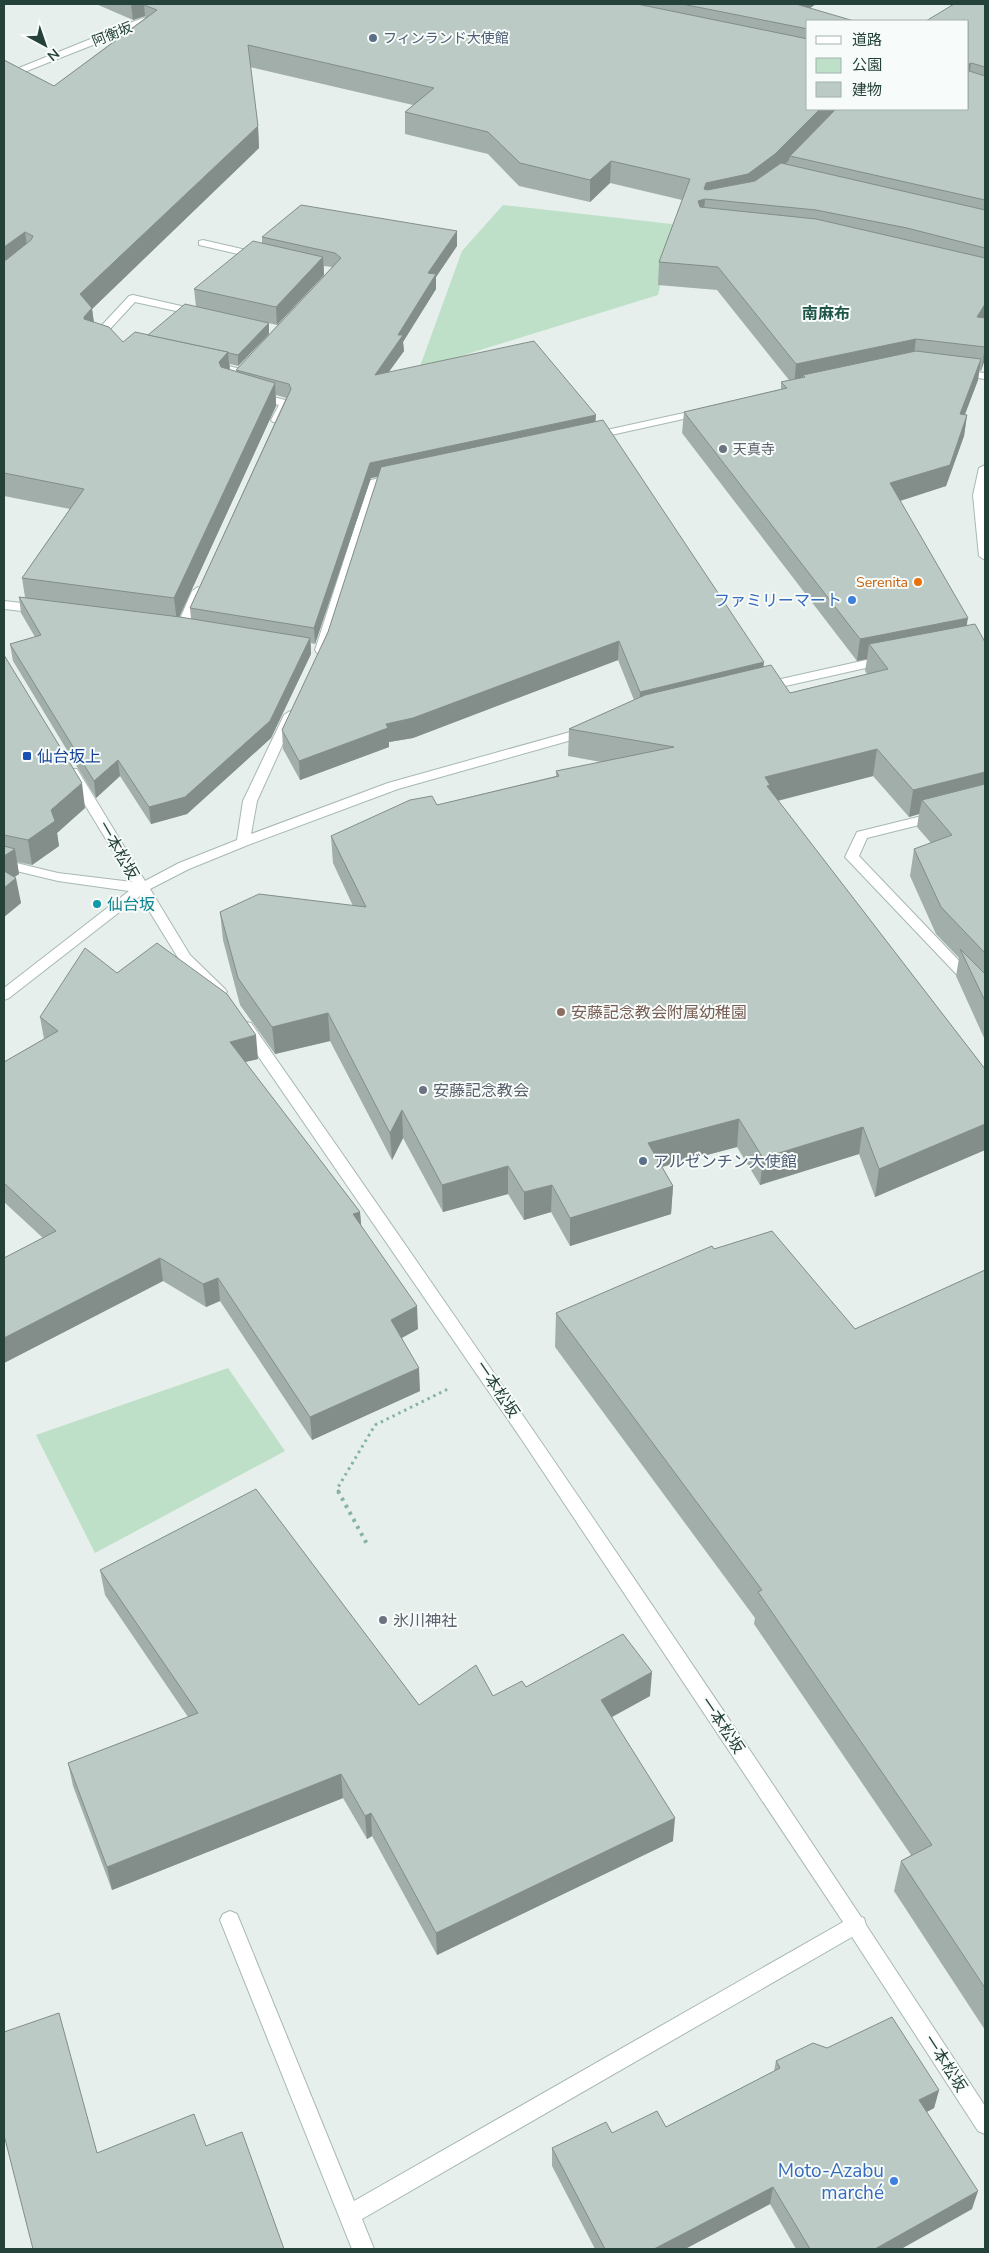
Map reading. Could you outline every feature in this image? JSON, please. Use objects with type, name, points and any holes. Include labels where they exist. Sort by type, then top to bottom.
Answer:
[{"type":"street","name":"阿衡坂","points":[[4,77],[138,23],[193,4]]},
{"type":"street","points":[[203,243],[269,258]]},
{"type":"street","points":[[103,343],[93,341],[133,298],[207,315]]},
{"type":"street","points":[[204,364],[244,368],[232,382]]},
{"type":"street","points":[[949,372],[985,376]]},
{"type":"street","points":[[246,393],[285,403],[272,430]]},
{"type":"street","points":[[583,438],[709,411]]},
{"type":"street","points":[[985,468],[978,495],[985,556]]},
{"type":"street","points":[[316,653],[375,482],[403,476]]},
{"type":"street","points":[[182,628],[202,583]]},
{"type":"street","points":[[4,605],[50,610]]},
{"type":"street","points":[[748,690],[898,657]]},
{"type":"street","points":[[243,842],[250,801],[296,704]]},
{"type":"street","points":[[4,995],[87,928],[142,888],[184,866],[393,786],[598,729]]},
{"type":"street","name":"一本松坂","points":[[65,759],[185,958],[223,994],[486,1370],[856,1924],[985,2124]]},
{"type":"street","points":[[947,813],[862,835],[852,857],[985,996]]},
{"type":"street","points":[[4,864],[58,877],[142,888]]},
{"type":"street","points":[[230,1920],[363,2249]]},
{"type":"street","points":[[349,2214],[856,1924]]},
{"type":"path","points":[[367,1544],[337,1489],[376,1425],[486,1370]]},
{"type":"green space","points":[[503,205],[672,224],[671,239],[658,295],[419,369],[462,251]]},
{"type":"green space","points":[[228,1368],[285,1451],[95,1553],[36,1435]]},
{"type":"building","points":[[637,4],[806,39],[806,110],[819,110],[775,154],[748,174],[706,183],[704,189],[755,181],[781,163],[985,210],[985,248],[907,228],[816,210],[705,199],[698,201],[700,207],[816,219],[985,258],[985,304],[977,317],[985,318],[985,347],[916,339],[796,364],[718,267],[659,262],[690,179],[611,161],[590,180],[520,163],[488,132],[405,112],[434,88],[248,45],[258,126],[80,294],[92,308],[84,319],[109,327],[123,342],[135,332],[228,352],[219,362],[221,367],[275,383],[174,598],[22,578],[84,489],[4,473],[4,260],[31,240],[33,236],[25,232],[4,247],[4,60],[54,86],[157,10],[144,5]]},
{"type":"building","points":[[682,4],[796,4],[851,20],[806,20],[806,29]]},
{"type":"building","points":[[954,4],[985,4],[985,67],[969,64],[969,20],[928,20]]},
{"type":"building","points":[[969,71],[985,76],[985,200],[790,156],[835,110],[969,110]]},
{"type":"building","points":[[301,205],[457,231],[428,273],[436,274],[398,335],[403,335],[375,375],[534,341],[596,415],[370,463],[314,628],[190,608],[291,389],[289,384],[236,370],[341,258],[335,253],[262,237]]},
{"type":"building","points":[[253,241],[323,257],[276,307],[194,289]]},
{"type":"building","points":[[185,304],[269,323],[238,355],[148,335]]},
{"type":"building","points":[[916,351],[981,359],[960,414],[967,415],[950,465],[890,483],[968,618],[860,639],[684,412],[787,388],[781,382],[805,377],[803,375]]},
{"type":"building","points":[[603,420],[764,662],[640,692],[619,641],[413,718],[386,724],[388,728],[299,761],[282,730],[328,632],[381,467]]},
{"type":"building","points":[[19,597],[180,617],[310,638],[270,721],[185,797],[149,807],[118,760],[94,781],[10,644],[41,635]]},
{"type":"building","points":[[975,624],[985,642],[985,772],[913,790],[877,749],[765,777],[770,785],[767,786],[985,1069],[985,1124],[879,1169],[863,1127],[763,1158],[739,1119],[648,1143],[673,1186],[570,1218],[552,1185],[524,1192],[508,1166],[442,1185],[402,1110],[390,1133],[328,1013],[272,1027],[238,978],[220,912],[259,894],[366,907],[331,836],[410,800],[432,796],[437,805],[559,776],[556,771],[674,747],[569,729],[645,695],[771,665],[790,693],[888,669],[869,644]]},
{"type":"building","points":[[4,655],[82,783],[51,810],[55,821],[28,840],[4,835]]},
{"type":"building","points":[[985,784],[985,953],[941,907],[914,849],[952,835],[922,800]]},
{"type":"building","points":[[4,846],[15,849],[4,856]]},
{"type":"building","points":[[4,871],[16,878],[4,888]]},
{"type":"building","points":[[157,943],[227,994],[256,1035],[230,1042],[360,1212],[353,1214],[417,1306],[391,1320],[419,1368],[310,1417],[218,1278],[203,1284],[160,1258],[4,1338],[4,1258],[56,1231],[4,1183],[4,1062],[58,1031],[40,1017],[85,948],[117,973]]},
{"type":"building","points":[[960,949],[985,973],[985,1001]]},
{"type":"building","points":[[772,1231],[855,1329],[985,1270],[985,1988],[901,1861],[932,1845],[758,1592],[762,1590],[556,1313],[712,1246],[714,1249]]},
{"type":"building","points":[[256,1489],[419,1705],[476,1665],[493,1696],[522,1681],[526,1687],[623,1634],[652,1672],[601,1700],[675,1818],[436,1933],[371,1813],[365,1816],[341,1774],[107,1867],[68,1763],[198,1713],[100,1570]]},
{"type":"building","points":[[59,2013],[97,2153],[194,2114],[206,2146],[242,2132],[284,2249],[33,2249],[4,2135],[4,2032]]},
{"type":"building","points":[[892,2017],[939,2090],[919,2100],[978,2191],[875,2249],[810,2249],[773,2187],[654,2249],[605,2249],[552,2148],[606,2122],[612,2133],[657,2111],[666,2127],[780,2068],[776,2061],[813,2043],[827,2048]]},
{"type":"place","name":"フィンランド大使館","points":[[373,38]]},
{"type":"place","name":"天真寺","points":[[723,449]]},
{"type":"place","name":"Serenita","points":[[918,582]]},
{"type":"place","name":"ファミリーマート","points":[[852,600]]},
{"type":"place","name":"仙台坂上","points":[[27,756]]},
{"type":"place","name":"仙台坂","points":[[97,904]]},
{"type":"place","name":"安藤記念教会附属幼稚園","points":[[561,1012]]},
{"type":"place","name":"安藤記念教会","points":[[423,1090]]},
{"type":"place","name":"アルゼンチン大使館","points":[[643,1161]]},
{"type":"place","name":"氷川神社","points":[[383,1620]]},
{"type":"place","name":"Moto-Azabu marché","points":[[894,2181]]},
{"type":"district","name":"南麻布","points":[[826,313]]}]
